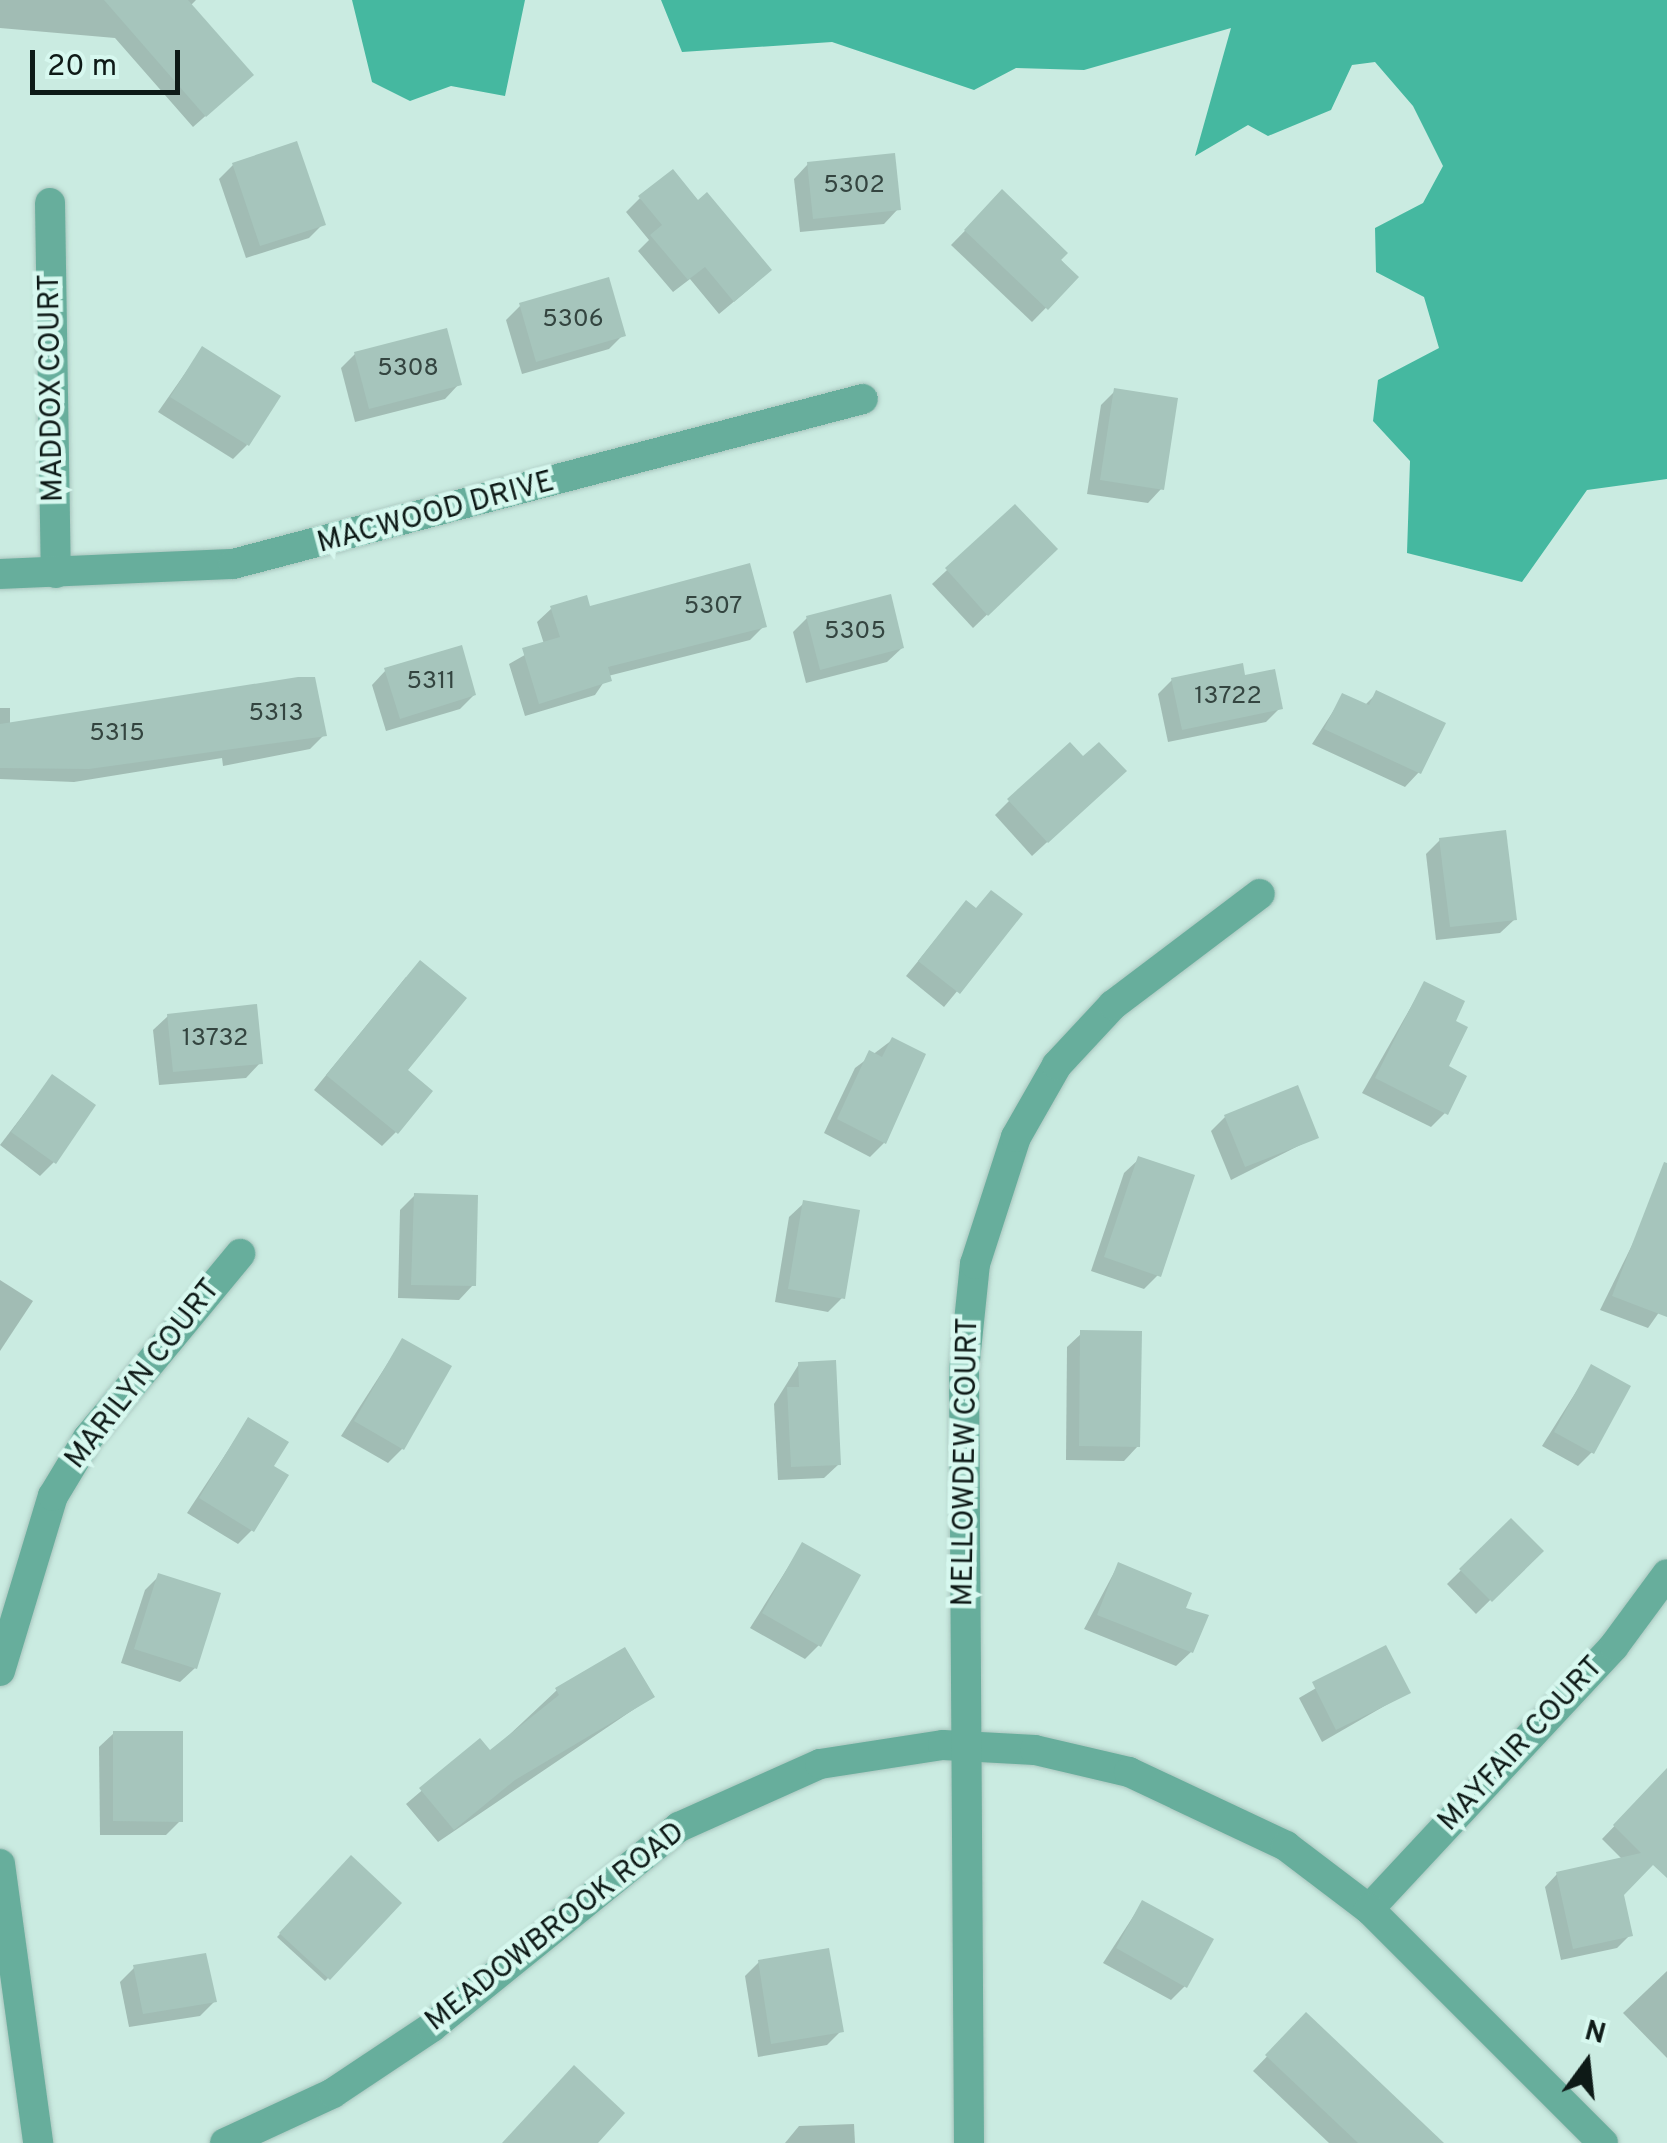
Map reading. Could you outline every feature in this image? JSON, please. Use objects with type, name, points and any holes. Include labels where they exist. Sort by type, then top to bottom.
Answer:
[{"type":"street","name":"MADDOX COURT","points":[[50,203],[56,574]]},
{"type":"street","name":"MACWOOD DRIVE","points":[[0,574],[233,564],[316,547],[863,400]]},
{"type":"street","name":"MELLOWDEW COURT","points":[[969,2143],[964,1370],[988,1206],[1034,1101],[1081,1036],[1260,894]]},
{"type":"street","name":"MARILYN COURT","points":[[0,1671],[54,1496],[99,1424],[240,1254]]},
{"type":"street","name":"MAYFAIR COURT","points":[[1369,1909],[1614,1646],[1667,1574]]},
{"type":"street","name":"MEADOWBROOK ROAD","points":[[225,2143],[333,2092],[432,2028],[679,1827],[747,1790],[880,1752],[966,1746],[1082,1760],[1210,1804],[1286,1846],[1369,1909],[1603,2143]]},
{"type":"street","points":[[0,1864],[38,2143]]},
{"type":"green space","points":[[352,0],[525,0],[505,96],[451,86],[410,101],[372,82]]},
{"type":"green space","points":[[661,0],[1667,0],[1667,479],[1587,490],[1522,582],[1407,553],[1410,461],[1373,421],[1378,380],[1439,348],[1424,297],[1376,272],[1375,228],[1423,203],[1443,166],[1413,106],[1375,62],[1352,65],[1331,110],[1268,136],[1248,125],[1195,156],[1231,28],[1084,70],[1016,68],[974,90],[832,42],[682,52]]},
{"type":"building","points":[[104,0],[188,0],[254,75],[206,117]]},
{"type":"building","points":[[297,141],[326,225],[260,246],[232,163]]},
{"type":"building","points":[[895,153],[901,210],[813,219],[807,162]]},
{"type":"building","points":[[673,169],[698,200],[707,192],[772,270],[734,302],[705,267],[688,280],[650,235],[662,225],[638,196]]},
{"type":"building","points":[[1002,189],[1068,253],[1061,260],[1079,277],[1048,310],[964,230]]},
{"type":"building","points":[[609,277],[626,336],[536,362],[519,303]]},
{"type":"building","points":[[447,328],[462,385],[369,409],[354,352]]},
{"type":"building","points":[[202,346],[281,396],[249,446],[170,397]]},
{"type":"building","points":[[1114,388],[1178,398],[1164,490],[1100,480]]},
{"type":"building","points":[[1015,504],[1058,549],[988,616],[945,568]]},
{"type":"building","points":[[750,563],[767,627],[608,667],[612,681],[539,704],[522,648],[560,637],[550,606],[587,595],[590,606]]},
{"type":"building","points":[[891,594],[904,648],[820,670],[806,616]]},
{"type":"building","points":[[462,645],[476,695],[400,719],[384,668]]},
{"type":"building","points":[[1243,663],[1245,675],[1275,669],[1283,709],[1182,730],[1171,678]]},
{"type":"building","points":[[315,677],[327,736],[89,769],[0,768],[0,724]]},
{"type":"building","points":[[1376,690],[1446,723],[1421,774],[1324,729],[1342,693],[1369,705]]},
{"type":"building","points":[[1070,742],[1083,756],[1099,742],[1127,771],[1048,843],[1007,799]]},
{"type":"building","points":[[1506,830],[1517,920],[1450,927],[1439,838]]},
{"type":"building","points":[[991,890],[1023,914],[960,994],[918,961],[966,900],[976,908]]},
{"type":"building","points":[[420,960],[467,998],[408,1070],[433,1091],[398,1134],[326,1075]]},
{"type":"building","points":[[1424,981],[1465,1001],[1456,1021],[1468,1027],[1449,1066],[1467,1076],[1448,1115],[1375,1078]]},
{"type":"building","points":[[257,1004],[263,1064],[173,1072],[167,1014]]},
{"type":"building","points":[[892,1037],[926,1054],[886,1144],[837,1119],[869,1050],[882,1057]]},
{"type":"building","points":[[52,1074],[96,1105],[56,1164],[11,1132]]},
{"type":"building","points":[[1298,1085],[1319,1138],[1245,1167],[1224,1115]]},
{"type":"building","points":[[1138,1156],[1195,1175],[1161,1277],[1104,1257]]},
{"type":"building","points":[[1664,1162],[1667,1163],[1667,1317],[1612,1296]]},
{"type":"building","points":[[414,1193],[478,1195],[476,1286],[411,1285]]},
{"type":"building","points":[[803,1200],[860,1210],[845,1299],[788,1289]]},
{"type":"building","points":[[1080,1330],[1142,1331],[1140,1447],[1079,1446]]},
{"type":"building","points":[[402,1338],[452,1366],[404,1450],[354,1421]]},
{"type":"building","points":[[836,1360],[841,1465],[791,1467],[787,1387],[799,1387],[798,1362]]},
{"type":"building","points":[[1591,1364],[1631,1386],[1594,1454],[1554,1432]]},
{"type":"building","points":[[248,1417],[289,1442],[274,1466],[289,1475],[254,1532],[199,1498]]},
{"type":"building","points":[[1511,1518],[1544,1551],[1492,1602],[1459,1569]]},
{"type":"building","points":[[802,1542],[861,1575],[821,1647],[762,1613]]},
{"type":"building","points":[[1118,1562],[1192,1593],[1186,1608],[1209,1615],[1193,1653],[1097,1615]]},
{"type":"building","points":[[158,1573],[221,1593],[197,1669],[134,1649]]},
{"type":"building","points":[[1386,1645],[1411,1693],[1336,1730],[1312,1682]]},
{"type":"building","points":[[625,1647],[655,1697],[515,1780],[454,1830],[419,1788],[480,1738],[490,1750],[559,1695],[555,1688]]},
{"type":"building","points":[[113,1731],[183,1731],[183,1822],[113,1821]]},
{"type":"building","points":[[1667,1768],[1667,1878],[1653,1865],[1624,1895],[1633,1936],[1573,1949],[1556,1872],[1641,1853],[1613,1825]]},
{"type":"building","points":[[351,1855],[402,1903],[330,1980],[279,1933]]},
{"type":"building","points":[[1142,1900],[1214,1939],[1187,1988],[1116,1948]]},
{"type":"building","points":[[829,1948],[844,2032],[771,2044],[758,1960]]},
{"type":"building","points":[[206,1953],[217,2002],[143,2014],[133,1965]]},
{"type":"building","points":[[1306,2012],[1444,2143],[1358,2143],[1265,2055]]},
{"type":"building","points":[[574,2065],[625,2113],[598,2143],[502,2143]]}]
